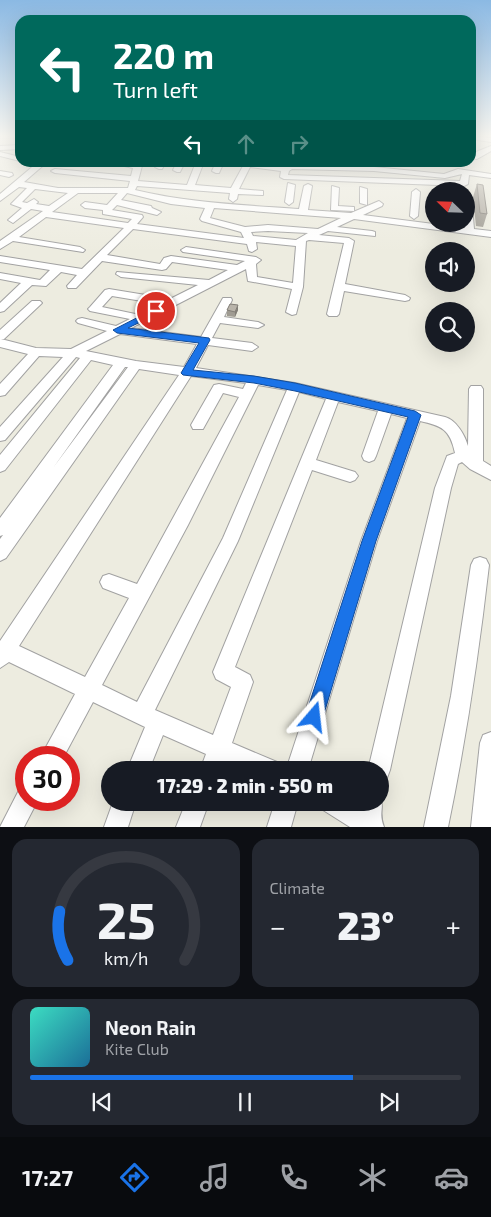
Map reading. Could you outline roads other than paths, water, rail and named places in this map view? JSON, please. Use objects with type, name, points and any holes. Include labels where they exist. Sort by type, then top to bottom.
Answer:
[{"type":"street","points":[[0,198],[28,175]]},
{"type":"street","points":[[72,175],[15,204],[130,225],[249,237],[349,241],[334,314]]},
{"type":"street","points":[[82,175],[103,176],[131,186],[164,211]]},
{"type":"street","points":[[79,189],[88,175]]},
{"type":"street","points":[[72,286],[139,216],[106,212],[131,186],[135,175]]},
{"type":"street","points":[[190,188],[195,175]]},
{"type":"street","points":[[234,196],[243,175]]},
{"type":"street","points":[[285,175],[284,177],[464,184],[463,175]]},
{"type":"street","points":[[430,175],[450,175]]},
{"type":"street","points":[[0,246],[79,189],[103,176]]},
{"type":"street","points":[[406,182],[407,191],[421,192],[414,216]]},
{"type":"street","points":[[0,185],[79,189],[131,186],[190,188],[206,189],[234,196],[260,193]]},
{"type":"street","points":[[280,185],[398,191]]},
{"type":"street","points":[[289,202],[291,185]]},
{"type":"street","points":[[303,213],[308,186]]},
{"type":"street","points":[[13,220],[46,188]]},
{"type":"street","points":[[335,188],[334,208],[352,213],[425,225]]},
{"type":"street","points":[[206,189],[206,220],[249,237],[268,228],[372,234]]},
{"type":"street","points":[[363,189],[364,203]]},
{"type":"street","points":[[85,205],[133,204],[132,206],[148,208],[146,210],[164,211],[206,204],[303,213],[352,213]]},
{"type":"street","points":[[304,240],[352,213],[380,204]]},
{"type":"street","points":[[50,210],[70,208]]},
{"type":"street","points":[[470,232],[491,234]]},
{"type":"street","points":[[249,237],[251,277],[255,281],[298,287]]},
{"type":"street","points":[[11,238],[80,250]]},
{"type":"street","points":[[292,312],[298,287],[304,240]]},
{"type":"street","points":[[186,250],[249,264]]},
{"type":"street","points":[[99,257],[162,267]]},
{"type":"street","points":[[0,259],[85,273]]},
{"type":"street","points":[[147,299],[162,267],[168,260],[249,264]]},
{"type":"street","points":[[0,272],[12,261]]},
{"type":"street","points":[[0,436],[73,353],[249,264]]},
{"type":"street","points":[[0,276],[42,284],[58,268]]},
{"type":"street","points":[[121,274],[155,280],[210,284]]},
{"type":"street","points":[[0,310],[28,282]]},
{"type":"street","points":[[340,287],[404,298]]},
{"type":"street","points":[[140,318],[94,309],[109,292],[171,303]]},
{"type":"street","points":[[227,300],[187,373],[2,654],[89,690],[150,719],[249,761]]},
{"type":"street","points":[[0,336],[6,325],[36,302]]},
{"type":"street","points":[[217,319],[258,325]]},
{"type":"street","points":[[82,321],[117,330],[252,347]]},
{"type":"street","points":[[0,343],[36,352],[73,353],[187,373],[250,387]]},
{"type":"street","points":[[0,392],[36,352]]},
{"type":"street","points":[[0,466],[88,356]]},
{"type":"street","points":[[0,529],[36,480],[129,364]]},
{"type":"street","points":[[0,553],[129,364]]},
{"type":"street","points":[[57,746],[142,594],[250,387]]},
{"type":"street","points":[[140,761],[150,719],[230,541],[295,387]]},
{"type":"street","points":[[198,425],[219,388],[295,387],[445,422],[460,438],[469,460]]},
{"type":"street","points":[[469,460],[476,389]]},
{"type":"street","points":[[215,761],[243,682],[223,672],[334,396]]},
{"type":"street","points":[[369,456],[386,408]]},
{"type":"street","points":[[301,761],[369,541],[415,415]]},
{"type":"street","points":[[380,761],[443,488],[452,460],[469,460],[491,474]]},
{"type":"street","points":[[307,463],[350,476]]},
{"type":"street","points":[[436,827],[458,720],[472,634],[480,565]]},
{"type":"street","points":[[110,582],[142,594]]},
{"type":"street","points":[[483,827],[491,743]]},
{"type":"street","points":[[11,827],[20,811]]},
{"type":"street","points":[[116,827],[122,811]]},
{"type":"street","points":[[188,827],[194,811]]},
{"type":"street","points":[[279,827],[284,811]]},
{"type":"street","points":[[350,811],[369,820]]}]
